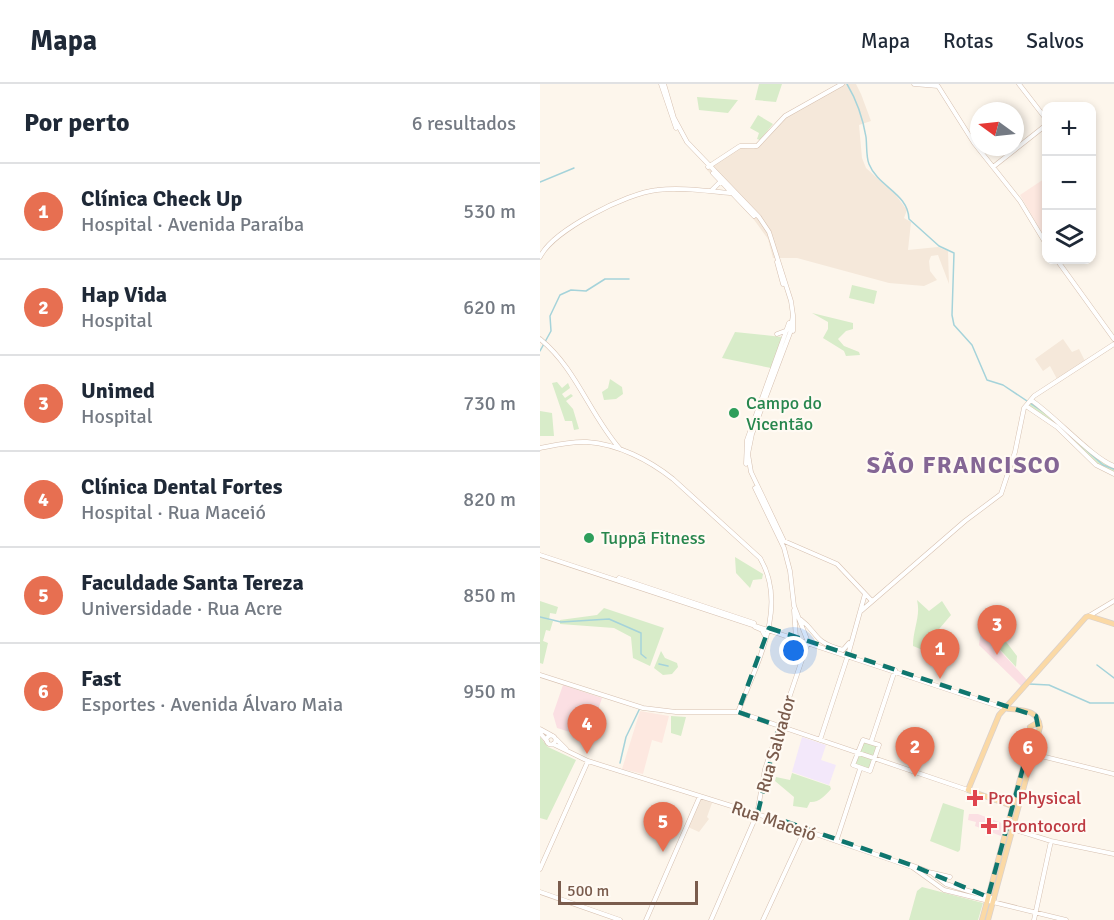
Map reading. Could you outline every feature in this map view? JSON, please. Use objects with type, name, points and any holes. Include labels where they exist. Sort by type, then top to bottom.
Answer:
[{"type":"main road","points":[[663,84],[675,127],[688,147],[757,218],[768,236],[792,314],[747,440],[746,454],[750,478],[784,548],[790,568]]},
{"type":"main road","points":[[708,167],[740,146],[757,146],[785,116],[842,84]]},
{"type":"main road","points":[[914,84],[938,86],[993,167],[1020,201],[1042,236]]},
{"type":"main road","points":[[1019,84],[1042,113]]},
{"type":"main road","points":[[993,167],[1042,129]]},
{"type":"main road","points":[[711,191],[720,182]]},
{"type":"main road","points":[[720,182],[723,192]]},
{"type":"main road","points":[[540,257],[549,243],[560,233],[647,191],[679,189],[732,191]]},
{"type":"main road","points":[[1060,264],[1114,339]]},
{"type":"main road","points":[[784,334],[752,434],[748,454],[751,472],[782,539],[793,546],[837,564],[872,601]]},
{"type":"main road","points":[[543,341],[555,351],[588,399],[598,423],[620,449]]},
{"type":"main road","points":[[861,610],[1003,491],[1028,403],[1114,344]]},
{"type":"main road","points":[[1028,403],[1054,415],[1100,458],[1114,466]]},
{"type":"main road","points":[[1028,403],[1096,465],[1114,474]]},
{"type":"main road","points":[[540,448],[587,442],[620,449],[665,473],[760,558],[772,604],[769,628],[738,712]]},
{"type":"main road","points":[[793,546],[787,548],[796,638]]},
{"type":"main road","points":[[540,553],[760,626]]},
{"type":"main road","points":[[540,553],[748,624],[762,630],[766,638]]},
{"type":"main road","points":[[820,740],[865,599],[862,589]]},
{"type":"main road","points":[[1087,617],[1114,602]]},
{"type":"main road","points":[[968,790],[991,730],[1004,708],[1087,617],[1114,602]]},
{"type":"main road","points":[[794,606],[808,642]]},
{"type":"main road","points":[[1099,611],[1100,620]]},
{"type":"main road","points":[[1087,617],[1114,625]]},
{"type":"main road","points":[[800,618],[818,640],[841,650],[847,647],[853,635]]},
{"type":"main road","points":[[748,624],[769,628],[1004,708],[1028,711],[1036,716],[1040,727],[1036,743],[1012,829],[982,920]]},
{"type":"main road","name":"Rua Salvador","points":[[711,920],[758,813],[765,769],[808,642]]},
{"type":"main road","points":[[870,742],[895,670]]},
{"type":"main road","points":[[540,675],[644,708],[672,712],[738,712],[1012,806]]},
{"type":"main road","points":[[1030,727],[1035,724],[1040,727]]},
{"type":"main road","name":"Rua Maceió","points":[[540,731],[547,741],[588,761],[758,813]]},
{"type":"main road","name":"Rua Maceió","points":[[540,731],[554,738],[575,755],[758,813],[912,867],[938,886],[990,900]]},
{"type":"main road","points":[[547,741],[554,738]]},
{"type":"main road","points":[[553,744],[554,738]]},
{"type":"main road","points":[[862,740],[879,746],[870,771],[853,765],[857,752],[862,740]]},
{"type":"main road","points":[[1036,743],[1041,756]]},
{"type":"main road","points":[[988,920],[990,900],[1026,757],[1033,754],[1114,774]]},
{"type":"main road","points":[[540,869],[588,761]]},
{"type":"main road","points":[[837,839],[860,769]]},
{"type":"main road","points":[[646,920],[700,796]]},
{"type":"main road","points":[[752,812],[754,824]]},
{"type":"main road","points":[[1012,829],[1053,841],[1114,854]]},
{"type":"main road","points":[[763,920],[805,830]]},
{"type":"main road","name":"Rua Maceió","points":[[805,830],[932,873],[941,880],[990,900]]},
{"type":"main road","points":[[1035,920],[1053,841]]},
{"type":"main road","points":[[932,873],[950,877]]},
{"type":"main road","points":[[938,886],[942,885],[941,880]]},
{"type":"main road","points":[[540,892],[620,920]]},
{"type":"main road","points":[[990,900],[1066,920]]},
{"type":"highlighted area","points":[[769,628],[1036,716],[1039,732],[1033,754],[1027,753],[988,897],[911,865],[758,812],[779,726],[738,712]]},
{"type":"shaded area","points":[[842,84],[856,84],[861,94],[871,121],[859,125],[862,158],[866,168],[895,194],[907,210],[904,218],[911,222],[908,250],[938,247],[948,251],[949,284],[938,255],[931,256],[929,261],[930,271],[937,280],[924,286],[889,283],[797,258],[773,258],[768,239],[752,217],[707,170],[739,148],[754,149],[782,118]]},
{"type":"shaded area","points":[[1042,180],[1042,233],[1020,195]]},
{"type":"shaded area","points":[[1063,339],[1072,352],[1079,349],[1085,361],[1057,379],[1050,366],[1043,371],[1035,359]]},
{"type":"shaded area","points":[[981,630],[1027,680],[1021,686],[979,645]]},
{"type":"shaded area","points":[[563,685],[602,698],[593,725],[580,721],[570,732],[557,728],[553,714]]},
{"type":"shaded area","points":[[640,711],[669,716],[662,743],[652,740],[643,774],[622,769]]},
{"type":"shaded area","points":[[802,737],[826,745],[821,760],[836,765],[829,785],[792,772]]},
{"type":"shaded area","points":[[700,798],[712,803],[707,817],[709,819],[699,832],[688,827]]},
{"type":"shaded area","name":"Prontocord","points":[[969,814],[978,814],[1004,824],[1001,836],[975,826],[976,822],[968,820]]},
{"type":"green space","points":[[759,84],[782,84],[776,102],[755,100]]},
{"type":"green space","points":[[697,97],[738,100],[728,113],[699,110]]},
{"type":"green space","points":[[758,115],[773,124],[760,140],[757,139],[759,133],[750,128]]},
{"type":"green space","points":[[852,285],[877,291],[874,304],[849,298]]},
{"type":"green space","points":[[812,313],[853,323],[853,329],[846,331],[838,339],[844,346],[859,352],[860,355],[846,356],[844,351],[823,338],[828,329],[828,322]]},
{"type":"green space","points":[[735,332],[782,337],[771,368],[722,358]]},
{"type":"green space","points":[[610,379],[622,387],[623,394],[616,399],[604,400],[602,392],[608,388]]},
{"type":"green space","points":[[557,382],[562,388],[568,383],[570,388],[562,394],[565,398],[571,394],[573,396],[566,401],[573,409],[579,429],[574,430],[572,421],[565,421],[552,383]]},
{"type":"green space","points":[[1031,401],[1092,452],[1114,467],[1114,473],[1101,468],[1052,422],[1027,405]]},
{"type":"green space","points":[[540,411],[552,413],[554,436],[540,436]]},
{"type":"green space","points":[[735,557],[763,574],[762,579],[753,580],[750,588],[736,573]]},
{"type":"green space","points":[[917,600],[929,611],[942,601],[951,615],[934,635],[935,639],[944,636],[952,644],[944,662],[938,666],[935,655],[913,646],[918,612]]},
{"type":"green space","points":[[540,601],[558,607],[556,614],[550,613],[549,620],[553,621],[550,631],[546,630],[543,641],[548,643],[543,664],[540,663]]},
{"type":"green space","points":[[604,608],[664,628],[650,666],[633,658],[631,637],[614,628],[560,624],[560,620],[597,615]]},
{"type":"green space","points":[[997,619],[1003,623],[997,630],[1017,656],[1016,667],[981,629]]},
{"type":"green space","points":[[661,651],[665,658],[677,663],[678,667],[672,674],[663,675],[654,668]]},
{"type":"green space","points":[[671,716],[686,717],[681,736],[671,733]]},
{"type":"green space","points":[[540,737],[548,747],[576,760],[547,820],[540,818]]},
{"type":"green space","points":[[862,741],[877,745],[869,770],[854,765]]},
{"type":"green space","points":[[792,773],[830,786],[831,789],[819,800],[810,802],[807,808],[793,806],[794,797],[775,781],[776,777],[790,780]]},
{"type":"green space","points":[[943,803],[964,810],[958,852],[930,841]]},
{"type":"green space","points":[[922,887],[983,903],[978,920],[909,920],[917,891]]},
{"type":"waterway","points":[[847,84],[861,116],[868,161],[873,172],[904,203],[909,219],[939,246],[954,253],[952,315],[954,325],[972,345],[987,380],[1003,385],[1045,413]]},
{"type":"waterway","points":[[540,182],[574,168]]},
{"type":"waterway","points":[[540,351],[551,331],[550,316],[560,295],[571,290],[586,291],[605,279],[629,279]]},
{"type":"waterway","points":[[1082,446],[1103,465],[1114,469]]},
{"type":"waterway","points":[[540,617],[561,622],[609,619],[641,633],[641,654],[646,658]]},
{"type":"waterway","points":[[659,664],[668,666]]},
{"type":"waterway","points":[[1097,665],[1114,678]]},
{"type":"waterway","points":[[1029,684],[1049,685],[1090,703],[1114,703]]},
{"type":"waterway","points":[[620,763],[626,737],[640,708]]},
{"type":"place","name":"Campo do Vicentão","points":[[734,413]]},
{"type":"place","name":"Tuppã Fitness","points":[[589,538]]},
{"type":"place","name":"Unimed","points":[[997,655]]},
{"type":"place","name":"Clínica Check Up","points":[[940,679]]},
{"type":"place","name":"Clínica Dental Fortes","points":[[587,754]]},
{"type":"place","name":"Hap Vida","points":[[915,777]]},
{"type":"place","name":"Fast","points":[[1028,778]]},
{"type":"place","name":"Pro Physical","points":[[975,798]]},
{"type":"place","name":"Prontocord","points":[[989,826]]},
{"type":"place","name":"Faculdade Santa Tereza","points":[[663,852]]},
{"type":"district","name":"SÃO FRANCISCO","points":[[964,465]]}]
